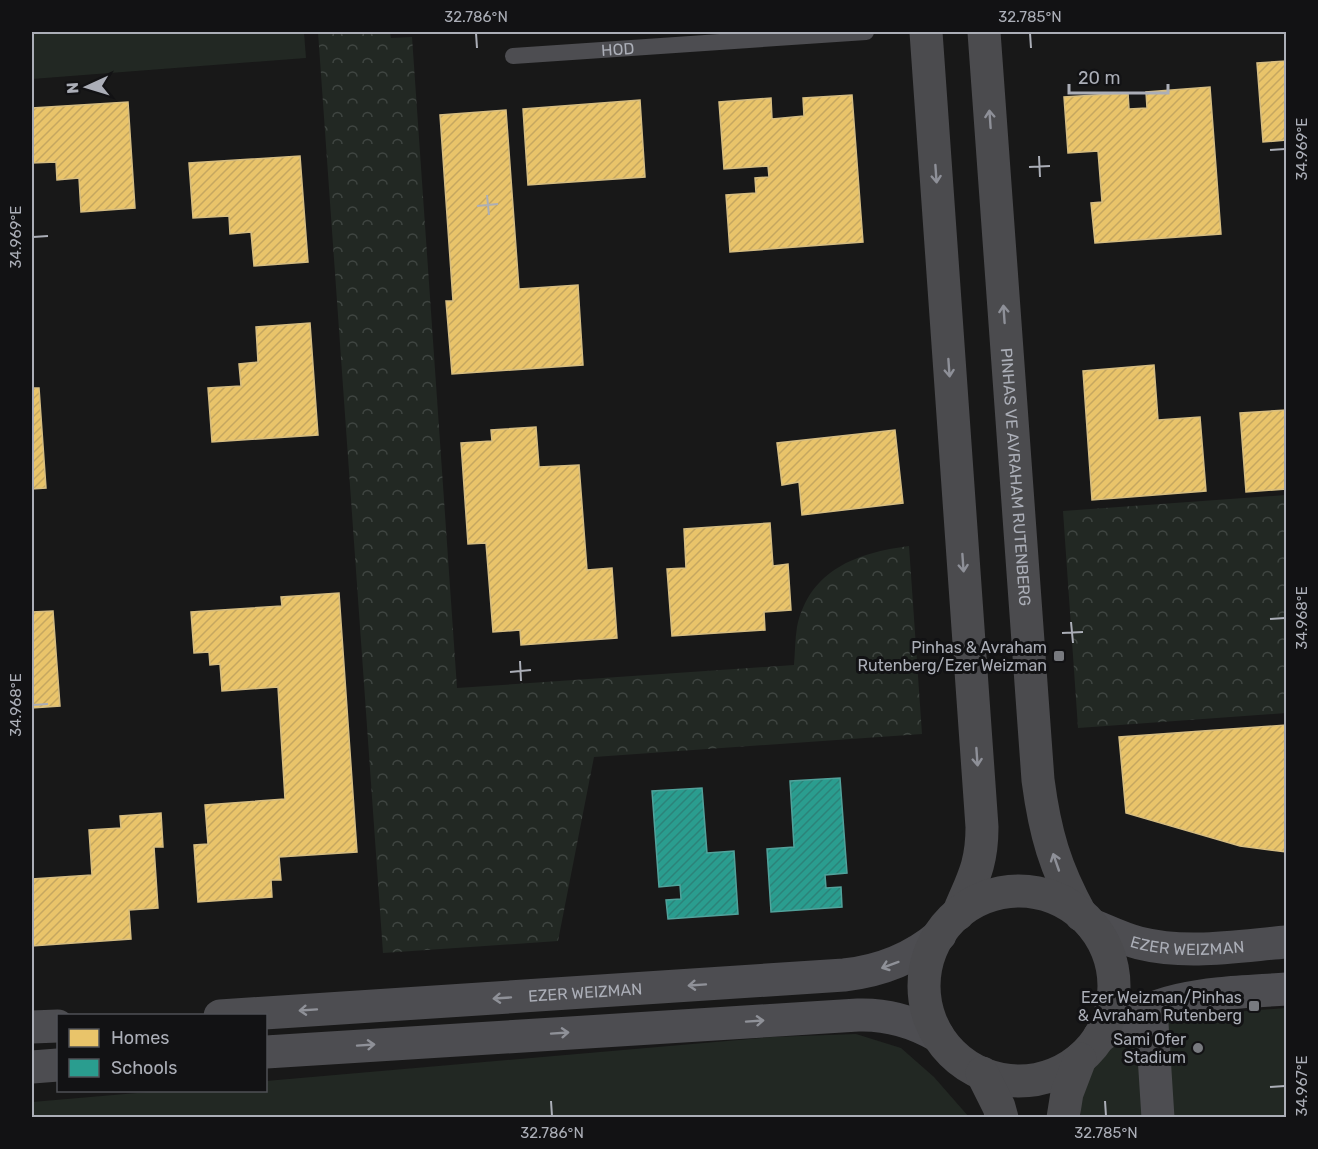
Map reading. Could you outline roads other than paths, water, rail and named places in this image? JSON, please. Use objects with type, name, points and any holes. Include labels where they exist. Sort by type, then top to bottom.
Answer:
[{"type":"main road","points":[[926,32],[982,827],[978,868],[949,924],[932,948],[925,978],[927,1008],[939,1036],[957,1058],[982,1073],[996,1078],[1026,1081],[1055,1074],[1090,1048]]},
{"type":"main road","name":"PINHAS VE AVRAHAM RUTENBERG","points":[[984,32],[1038,780],[1045,826],[1053,855],[1064,883],[1086,920]]},
{"type":"main road","points":[[949,924],[970,905],[997,894],[1028,892],[1056,899],[1086,920],[1107,950],[1114,980],[1111,1010],[1067,1093],[1063,1118]]},
{"type":"main road","points":[[982,1073],[1002,1118]]},
{"type":"street","name":"EZER WEIZMAN","points":[[1086,920],[1129,940],[1175,948],[1200,949],[1287,942]]},
{"type":"street","name":"EZER WEIZMAN","points":[[250,1014],[844,975],[894,964],[921,950],[949,924]]},
{"type":"street","points":[[1090,1048],[1130,1018],[1172,1000],[1287,989]]},
{"type":"street","points":[[1151,1008],[1158,1118]]},
{"type":"street","points":[[267,1052],[868,1014],[905,1021],[939,1036]]},
{"type":"street","points":[[32,1028],[57,1026]]},
{"type":"street","points":[[32,1067],[57,1065]]},
{"type":"lane","name":"HOD","points":[[513,56],[866,32]]},
{"type":"place","name":"Pinhas & Avraham Rutenberg/Ezer Weizman","points":[[1059,656]]},
{"type":"place","name":"Ezer Weizman/Pinhas & Avraham Rutenberg","points":[[1254,1006]]},
{"type":"place","name":"Sami Ofer Stadium","points":[[1198,1048]]}]
